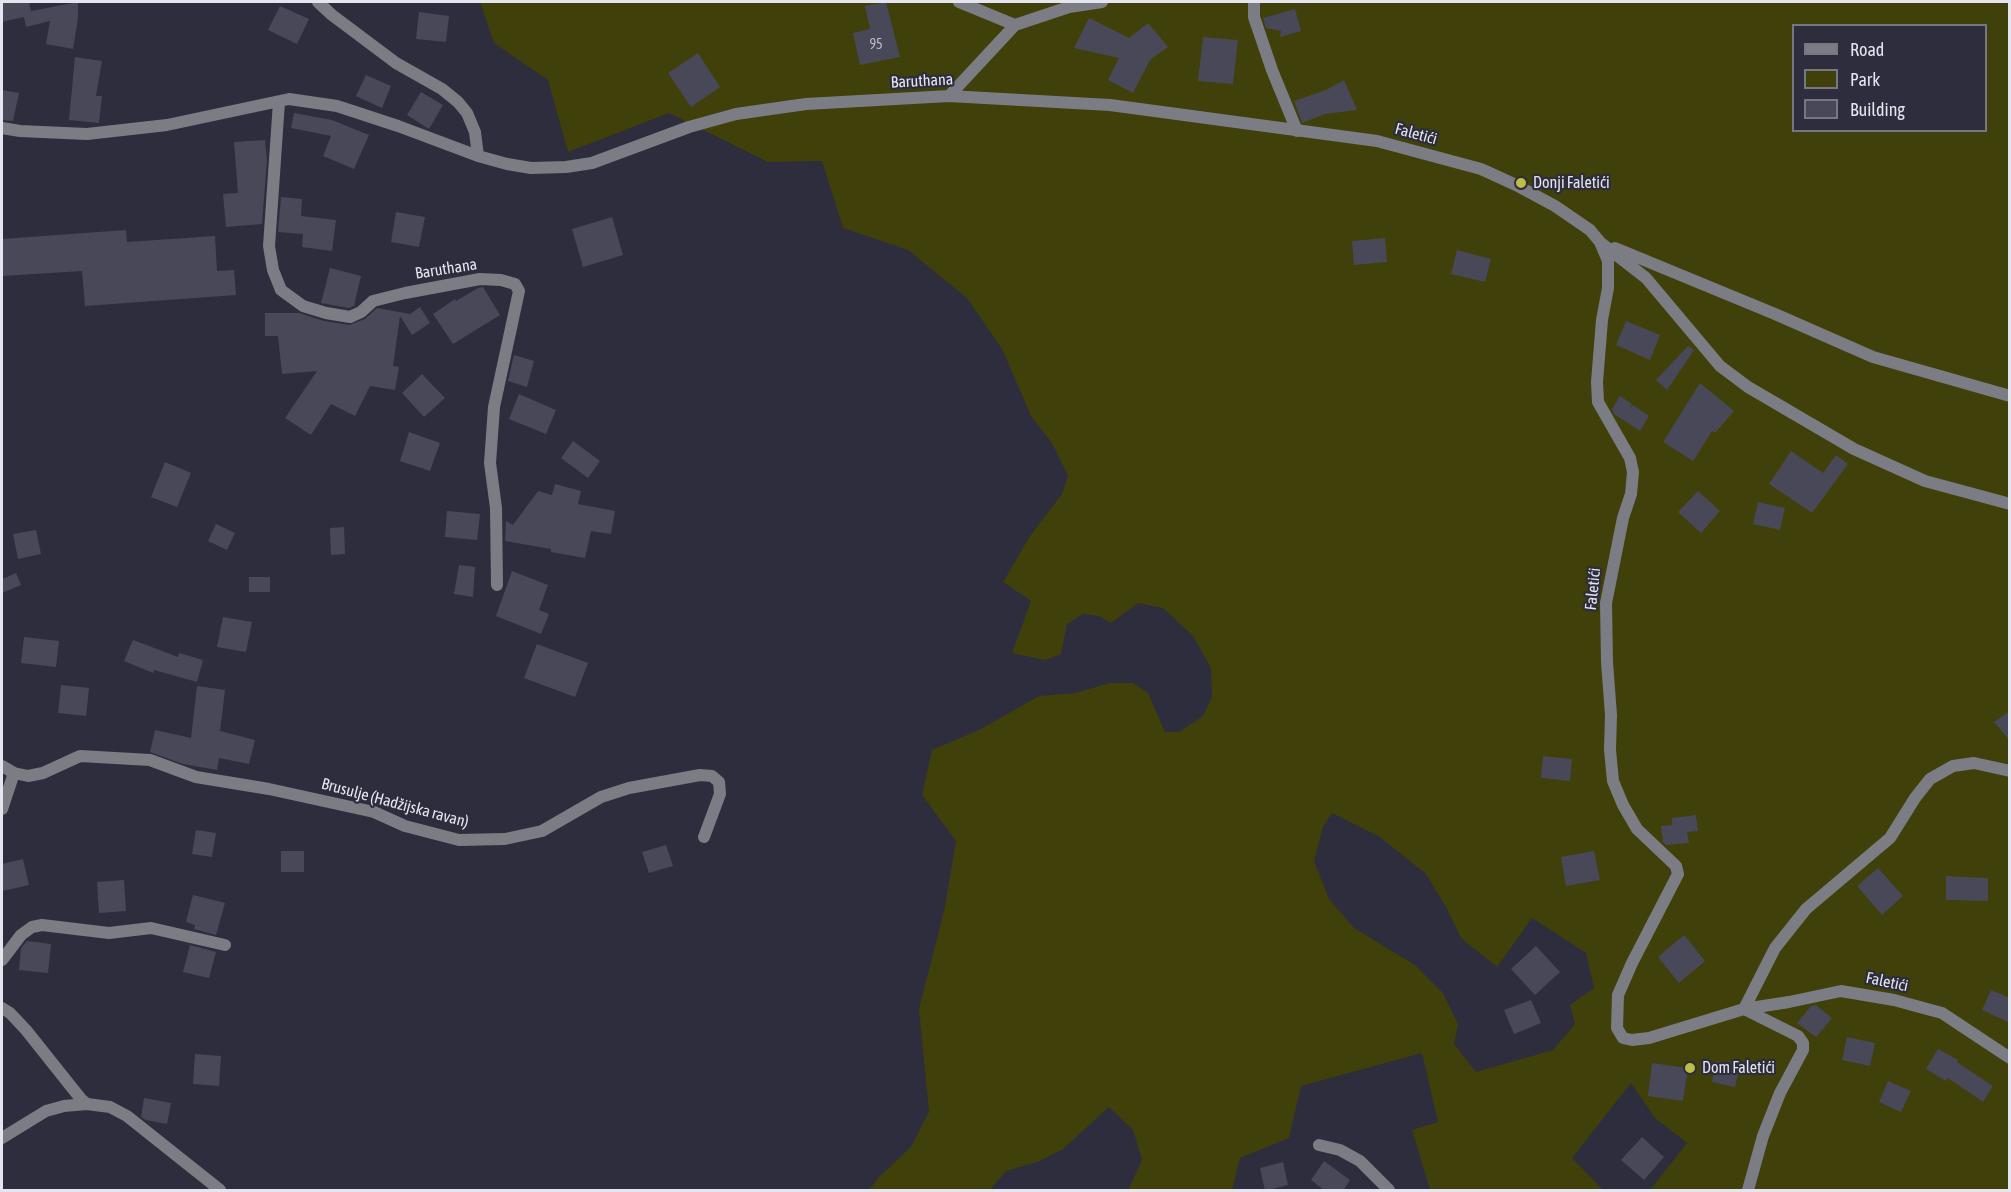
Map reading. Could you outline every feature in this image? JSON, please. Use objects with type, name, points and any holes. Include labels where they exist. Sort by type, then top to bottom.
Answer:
[{"type":"street","points":[[318,2],[396,63],[433,83],[458,102],[467,113],[471,123],[478,156]]},
{"type":"street","points":[[959,2],[1015,25]]},
{"type":"street","points":[[949,96],[1015,25],[1069,7],[1102,2]]},
{"type":"street","points":[[1254,2],[1254,17],[1272,70],[1297,131]]},
{"type":"street","name":"Baruthana","points":[[2,128],[87,134],[167,125],[289,99],[337,106],[507,164],[531,168],[566,168],[592,163],[689,127],[736,114],[806,104],[949,96],[1110,105],[1377,141]]},
{"type":"street","name":"Baruthana","points":[[279,102],[269,246],[273,270],[281,290],[303,306],[350,317],[361,312],[373,301],[480,279],[501,280],[515,284],[519,291],[494,407],[490,463],[496,508],[497,585]]},
{"type":"street","name":"Faletići","points":[[1377,141],[1481,169],[1555,206],[1590,230],[1600,242],[1608,261],[1608,288],[1602,320],[1597,382],[1598,402],[1630,458],[1633,472],[1631,494],[1623,518],[1606,603],[1613,782],[1637,829],[1676,866],[1678,874],[1618,995],[1617,1028],[1623,1038],[1632,1040],[1649,1038],[1744,1009],[1841,991],[1894,1000],[1942,1013],[2010,1059]]},
{"type":"street","points":[[1600,242],[1873,357],[2010,396]]},
{"type":"street","points":[[1600,242],[1646,278],[1720,366],[1748,387],[1854,449],[1925,481],[2010,504]]},
{"type":"street","name":"Brusulje (Hadžijska ravan)","points":[[14,773],[28,776],[43,773],[80,756],[150,760],[196,777],[279,791],[374,812],[405,825],[459,840],[505,839],[542,831],[601,797],[629,788],[700,775],[712,776],[719,782],[720,794],[704,837]]},
{"type":"street","points":[[1748,1191],[1763,1136],[1780,1094],[1803,1050],[1803,1043],[1798,1036],[1744,1009],[1775,948],[1806,909],[1890,838],[1930,779],[1953,766],[1974,763],[2010,771]]},
{"type":"street","points":[[2,766],[14,773],[2,809]]},
{"type":"street","points":[[2,960],[21,934],[32,927],[42,925],[109,933],[151,928],[225,945]]},
{"type":"street","points":[[2,1008],[10,1013],[51,1059],[87,1104]]},
{"type":"street","points":[[2,1138],[46,1112],[64,1106],[87,1104],[110,1107],[127,1116],[220,1191]]},
{"type":"street","points":[[1319,1145],[1340,1149],[1360,1161],[1389,1191]]},
{"type":"green space","points":[[480,2],[2009,2],[2009,1190],[1650,1190],[1687,1143],[1655,1118],[1631,1083],[1572,1158],[1603,1190],[1430,1190],[1412,1130],[1438,1122],[1422,1053],[1301,1086],[1289,1138],[1240,1158],[1232,1190],[1128,1190],[1142,1160],[1133,1130],[1109,1107],[1063,1149],[1040,1161],[1006,1171],[990,1190],[869,1190],[879,1177],[911,1147],[929,1112],[919,1009],[944,911],[956,841],[922,795],[932,750],[981,729],[1039,696],[1075,693],[1110,683],[1133,683],[1148,693],[1165,732],[1179,732],[1203,716],[1212,697],[1211,668],[1193,636],[1163,608],[1138,603],[1111,623],[1099,616],[1083,614],[1067,624],[1061,654],[1045,660],[1012,653],[1031,601],[1003,582],[1030,536],[1062,494],[1068,476],[1052,443],[1031,416],[1002,349],[967,298],[908,250],[843,228],[822,161],[768,162],[669,113],[568,152],[548,80],[494,43]],"holes":[[[1332,813],[1380,837],[1426,874],[1461,938],[1497,967],[1532,918],[1586,953],[1594,988],[1570,1005],[1575,1024],[1553,1050],[1476,1072],[1454,1044],[1458,1024],[1443,993],[1415,965],[1354,928],[1329,899],[1314,861],[1323,827]]]},
{"type":"building","points":[[2,2],[29,2],[31,11],[78,2],[73,49],[46,44],[50,21],[26,27],[24,17],[2,22]]},
{"type":"building","points":[[886,2],[900,57],[860,65],[853,33],[870,29],[865,6]]},
{"type":"building","points":[[280,6],[309,19],[297,44],[268,30]]},
{"type":"building","points":[[1295,9],[1301,31],[1280,37],[1281,31],[1266,28],[1263,18]]},
{"type":"building","points":[[419,12],[449,16],[446,42],[416,39]]},
{"type":"building","points":[[1089,18],[1129,38],[1148,23],[1168,47],[1150,60],[1133,93],[1108,80],[1119,58],[1074,48]]},
{"type":"building","points":[[1203,37],[1238,40],[1233,84],[1198,81]]},
{"type":"building","points":[[698,53],[720,87],[691,107],[668,73]]},
{"type":"building","points":[[75,57],[102,61],[96,96],[102,96],[99,123],[69,120]]},
{"type":"building","points":[[366,75],[391,86],[382,108],[356,96]]},
{"type":"building","points":[[1344,80],[1357,110],[1325,114],[1302,123],[1294,101],[1326,90]]},
{"type":"building","points":[[2,90],[19,93],[13,121],[2,120]]},
{"type":"building","points":[[421,92],[443,105],[429,129],[407,115]]},
{"type":"building","points":[[294,113],[332,120],[369,135],[354,169],[323,156],[331,136],[291,128]]},
{"type":"building","points":[[265,140],[267,160],[262,224],[226,227],[223,194],[238,193],[234,142]]},
{"type":"building","points":[[281,197],[302,199],[301,216],[336,220],[332,251],[302,247],[303,234],[278,232]]},
{"type":"building","points":[[396,212],[425,217],[419,247],[391,242]]},
{"type":"building","points":[[612,217],[623,255],[583,267],[572,229]]},
{"type":"building","points":[[126,230],[127,242],[215,236],[217,271],[234,270],[236,295],[85,306],[82,271],[2,276],[2,239]]},
{"type":"building","points":[[1385,238],[1387,262],[1354,265],[1352,241]]},
{"type":"building","points":[[1457,250],[1491,259],[1485,282],[1451,274]]},
{"type":"building","points":[[330,268],[361,276],[354,305],[356,305],[349,308],[321,303]]},
{"type":"building","points":[[483,287],[500,315],[453,344],[433,314],[455,299],[456,301]]},
{"type":"building","points":[[420,307],[430,323],[412,335],[400,316],[393,366],[399,367],[395,390],[370,386],[355,416],[331,404],[311,435],[285,418],[317,371],[282,374],[278,336],[265,336],[265,313],[299,313],[324,321],[349,325],[365,319],[377,308],[410,314]]},
{"type":"building","points":[[1626,321],[1660,335],[1650,360],[1616,345]]},
{"type":"building","points":[[1688,346],[1694,350],[1667,390],[1656,380]]},
{"type":"building","points":[[514,355],[534,361],[527,387],[508,381]]},
{"type":"building","points":[[422,374],[445,398],[424,417],[402,393]]},
{"type":"building","points":[[1700,383],[1734,411],[1715,433],[1712,431],[1693,461],[1663,442]]},
{"type":"building","points":[[519,394],[556,410],[546,434],[509,419]]},
{"type":"building","points":[[1620,396],[1632,404],[1630,408],[1633,405],[1649,416],[1640,431],[1614,414],[1612,409]]},
{"type":"building","points":[[409,432],[440,443],[430,471],[400,461]]},
{"type":"building","points":[[573,441],[600,461],[588,478],[561,458]]},
{"type":"building","points":[[1791,451],[1823,473],[1836,455],[1848,464],[1812,513],[1769,484]]},
{"type":"building","points":[[165,462],[191,473],[177,507],[151,497]]},
{"type":"building","points":[[555,484],[581,491],[578,504],[615,511],[611,534],[591,531],[585,558],[505,541],[506,521],[513,525],[538,491],[552,495]]},
{"type":"building","points":[[1698,491],[1720,511],[1701,533],[1678,512]]},
{"type":"building","points":[[1758,502],[1785,508],[1780,530],[1753,524]]},
{"type":"building","points":[[447,511],[480,514],[477,540],[445,537]]},
{"type":"building","points":[[216,524],[235,533],[227,550],[208,541]]},
{"type":"building","points":[[344,527],[345,554],[331,555],[330,528]]},
{"type":"building","points":[[36,530],[41,554],[18,559],[13,534]]},
{"type":"building","points":[[459,565],[475,567],[473,597],[454,594]]},
{"type":"building","points":[[512,571],[548,585],[539,610],[549,614],[541,634],[496,616]]},
{"type":"building","points":[[16,573],[21,585],[2,593],[2,579]]},
{"type":"building","points":[[249,577],[270,577],[270,592],[249,592]]},
{"type":"building","points":[[223,617],[252,622],[246,652],[217,647]]},
{"type":"building","points":[[24,637],[59,641],[56,667],[21,663]]},
{"type":"building","points":[[133,640],[178,657],[179,653],[203,660],[197,682],[154,670],[153,673],[124,661]]},
{"type":"building","points":[[537,644],[588,663],[575,697],[524,678]]},
{"type":"building","points":[[61,685],[89,688],[86,716],[58,713]]},
{"type":"building","points":[[197,686],[225,690],[220,731],[255,740],[249,764],[219,758],[217,770],[183,764],[150,752],[155,730],[191,738]]},
{"type":"building","points":[[2010,711],[2010,741],[1994,722]]},
{"type":"building","points":[[1543,756],[1572,759],[1570,781],[1541,778]]},
{"type":"building","points":[[1696,815],[1698,831],[1687,832],[1689,843],[1666,845],[1663,842],[1661,826],[1672,825],[1672,818]]},
{"type":"building","points":[[196,830],[216,833],[212,857],[192,854]]},
{"type":"building","points":[[666,845],[673,866],[649,873],[642,852]]},
{"type":"building","points":[[281,851],[304,851],[304,872],[281,872]]},
{"type":"building","points":[[1594,851],[1600,880],[1566,886],[1561,857]]},
{"type":"building","points":[[23,859],[29,885],[2,891],[2,864]]},
{"type":"building","points":[[1878,868],[1903,896],[1882,915],[1857,886]]},
{"type":"building","points":[[1946,876],[1988,878],[1988,901],[1946,900]]},
{"type":"building","points":[[124,880],[126,911],[99,913],[97,882]]},
{"type":"building","points":[[193,895],[225,903],[216,935],[194,929],[195,925],[186,922]]},
{"type":"building","points":[[1684,935],[1705,961],[1679,983],[1658,957]]},
{"type":"building","points":[[27,941],[51,944],[48,973],[19,970],[21,948]]},
{"type":"building","points":[[190,945],[216,952],[209,978],[183,972]]},
{"type":"building","points":[[1536,946],[1560,972],[1535,995],[1511,969]]},
{"type":"building","points":[[1991,990],[2010,998],[2010,1023],[1982,1010]]},
{"type":"building","points":[[1531,1000],[1541,1023],[1514,1034],[1504,1010]]},
{"type":"building","points":[[1816,1005],[1832,1018],[1816,1037],[1797,1023],[1811,1006]]},
{"type":"building","points":[[1847,1037],[1875,1043],[1870,1066],[1842,1060]]},
{"type":"building","points":[[1938,1049],[1958,1060],[1957,1062],[1993,1086],[1983,1102],[1948,1078],[1946,1081],[1926,1069]]},
{"type":"building","points":[[195,1054],[221,1056],[219,1086],[193,1084]]},
{"type":"building","points":[[1717,1061],[1740,1066],[1735,1087],[1712,1082]]},
{"type":"building","points":[[1652,1063],[1688,1068],[1683,1101],[1648,1096]]},
{"type":"building","points":[[1888,1081],[1911,1091],[1901,1112],[1879,1102]]},
{"type":"building","points":[[144,1098],[171,1103],[167,1124],[141,1117]]},
{"type":"building","points":[[1642,1137],[1664,1157],[1644,1180],[1621,1160]]},
{"type":"building","points":[[1324,1161],[1350,1180],[1343,1191],[1325,1191],[1311,1180]]},
{"type":"building","points":[[1283,1162],[1288,1185],[1265,1191],[1260,1168]]},
{"type":"place","name":"Donji Faletići","points":[[1521,183]]},
{"type":"place","name":"Dom Faletići","points":[[1690,1068]]}]
